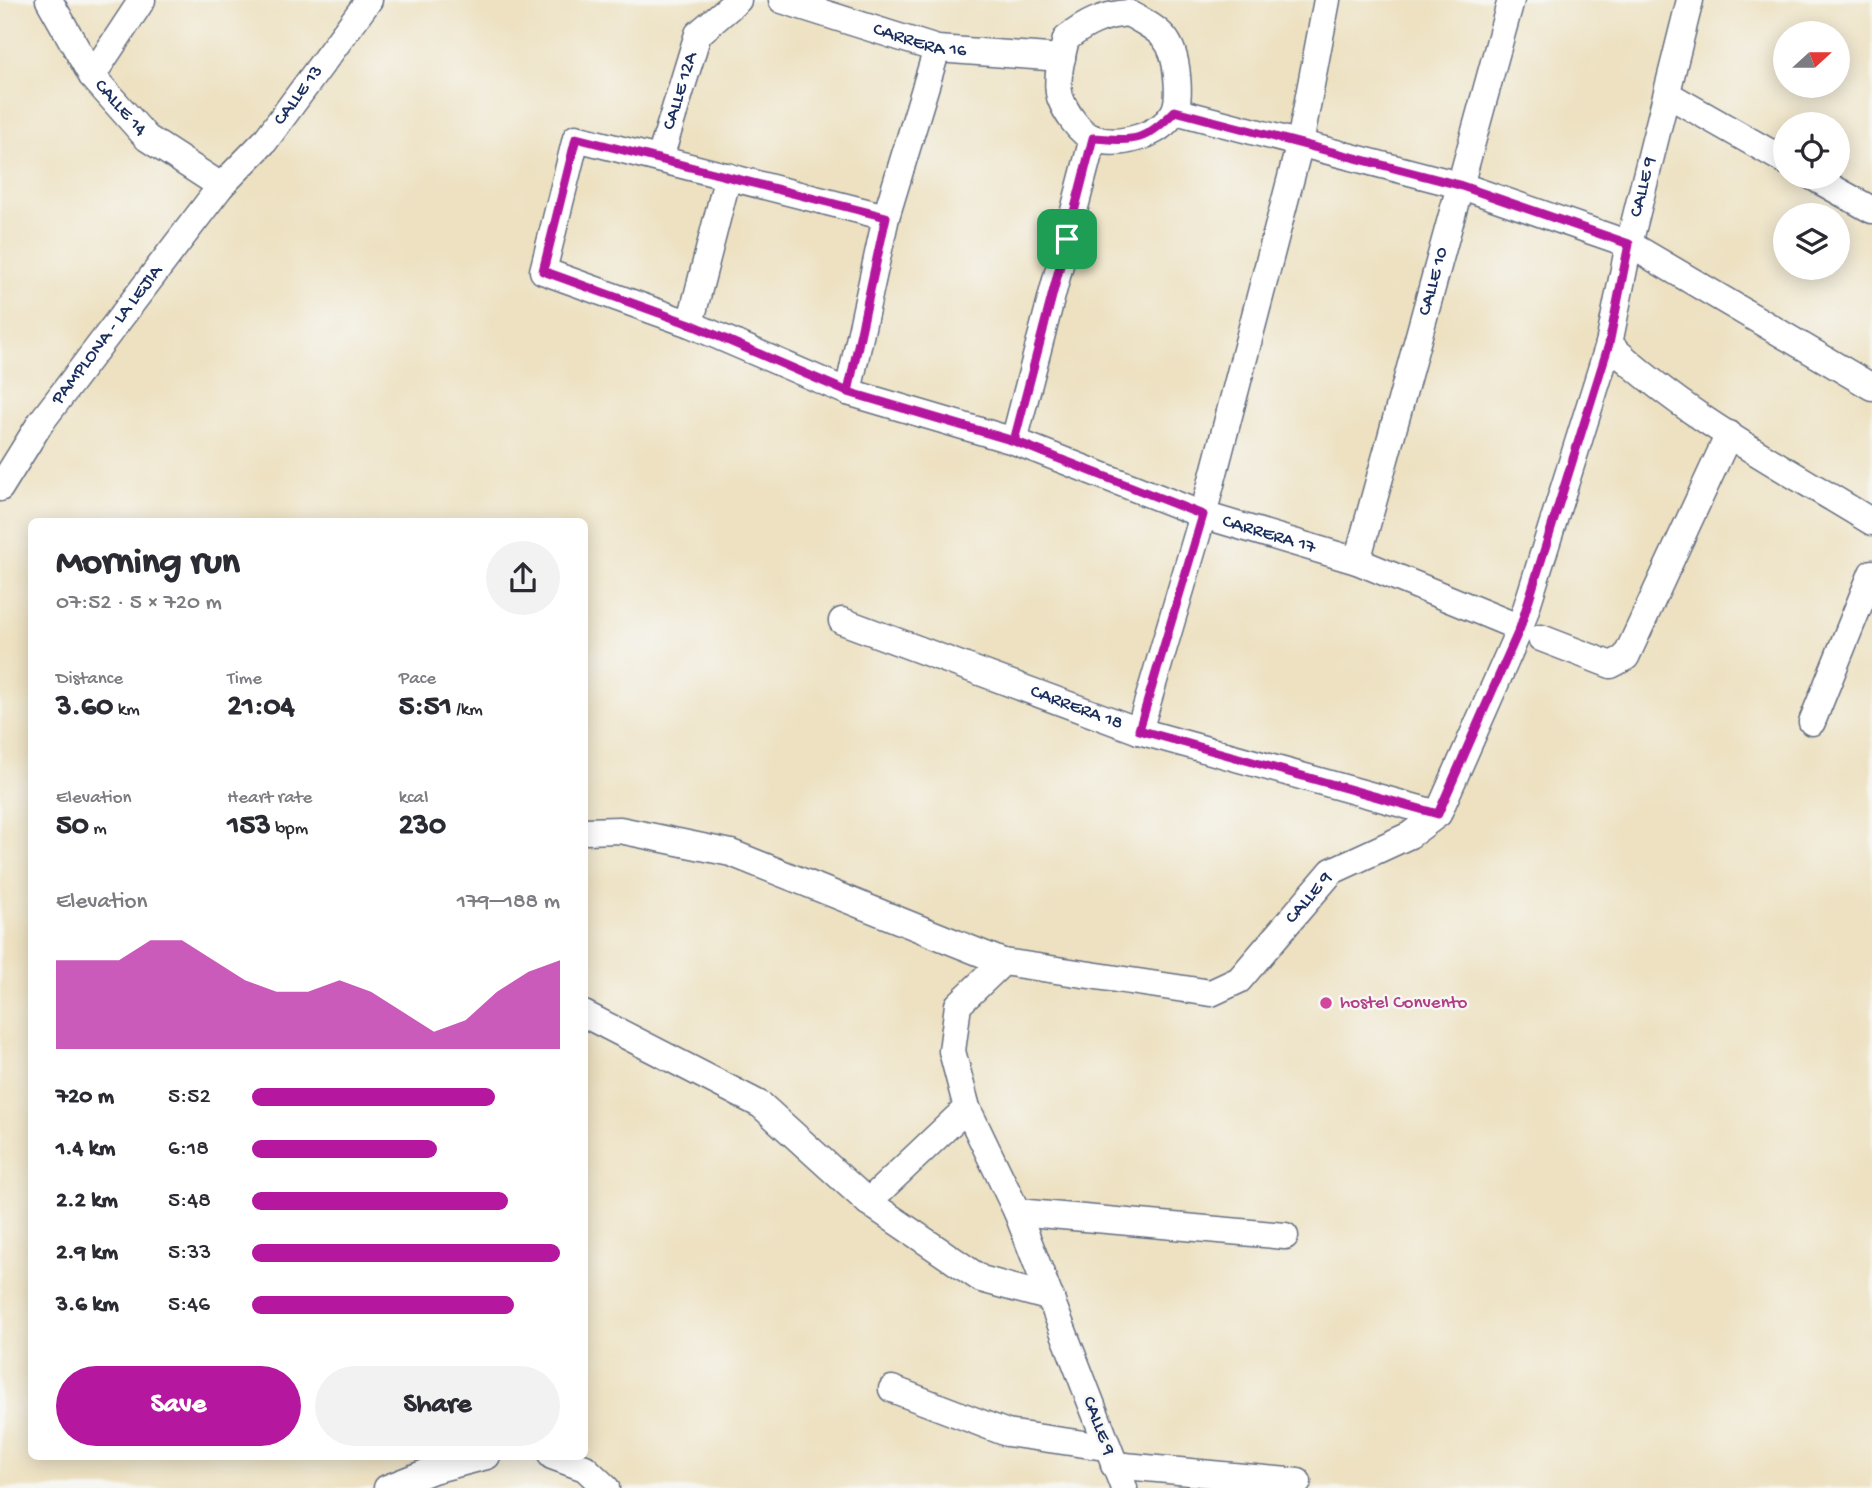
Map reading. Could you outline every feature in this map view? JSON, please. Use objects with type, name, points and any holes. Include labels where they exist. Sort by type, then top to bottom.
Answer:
[{"type":"street","name":"CALLE 14","points":[[49,0],[92,76],[147,138],[221,186]]},
{"type":"street","points":[[92,76],[142,0]]},
{"type":"street","name":"CALLE 13","points":[[221,186],[265,141],[369,0]]},
{"type":"street","name":"CALLE 12A","points":[[660,158],[698,34],[738,0]]},
{"type":"street","name":"CARRERA 16","points":[[782,0],[937,49],[1062,58]]},
{"type":"street","points":[[1139,730],[1203,515],[1300,143],[1327,0]]},
{"type":"street","name":"CALLE 10","points":[[1357,561],[1511,0]]},
{"type":"street","name":"CALLE 9","points":[[1114,1467],[1017,1212],[967,1108],[952,1051],[958,1005],[1003,962],[1212,993],[1224,989],[1239,980],[1332,871],[1410,835],[1438,814],[1530,633],[1609,344],[1629,244],[1690,0]]},
{"type":"street","points":[[1130,7],[1161,31],[1176,61],[1178,88],[1175,111],[1157,130],[1134,141],[1093,138],[1070,117],[1059,95],[1066,39],[1082,26],[1130,7]]},
{"type":"street","points":[[848,392],[886,217],[937,49]]},
{"type":"street","points":[[1667,94],[1773,154]]},
{"type":"street","points":[[1175,111],[1459,185],[1629,244],[1872,387]]},
{"type":"street","name":"CARRERA 17","points":[[660,158],[576,138],[543,271],[690,324],[848,392],[1014,441],[1203,515],[1357,561],[1611,665],[1626,657],[1729,434]]},
{"type":"street","points":[[1014,441],[1093,138]]},
{"type":"street","points":[[660,158],[886,217]]},
{"type":"street","points":[[690,324],[728,176]]},
{"type":"street","name":"PAMPLONA - LA LEJIA","points":[[0,488],[40,422],[221,186]]},
{"type":"street","points":[[1834,189],[1872,210]]},
{"type":"street","points":[[1609,344],[1640,374],[1729,434],[1872,522]]},
{"type":"street","points":[[1812,722],[1872,573]]},
{"type":"street","name":"CARRERA 18","points":[[842,621],[1139,730],[1438,814]]},
{"type":"street","points":[[588,831],[620,830],[731,853],[1003,962]]},
{"type":"street","points":[[588,1016],[761,1105],[867,1202],[981,1279],[1051,1298]]},
{"type":"street","points":[[867,1202],[967,1108]]},
{"type":"street","points":[[1017,1212],[1285,1236]]},
{"type":"street","points":[[892,1389],[1007,1433],[1114,1467],[1298,1482]]},
{"type":"street","points":[[387,1488],[433,1470],[472,1460]]},
{"type":"street","points":[[563,1460],[585,1468],[606,1488]]},
{"type":"place","name":"hostel Convento","points":[[1326,1003]]},
{"type":"route","points":[[1067,239],[1014,441],[848,392],[690,324],[543,271],[576,138],[886,217],[848,392],[931,416],[1014,441],[1203,515],[1139,730],[1438,814],[1520,628],[1609,344],[1629,244],[1459,185],[1175,111],[1157,130],[1134,141],[1093,138],[1067,239]]}]
